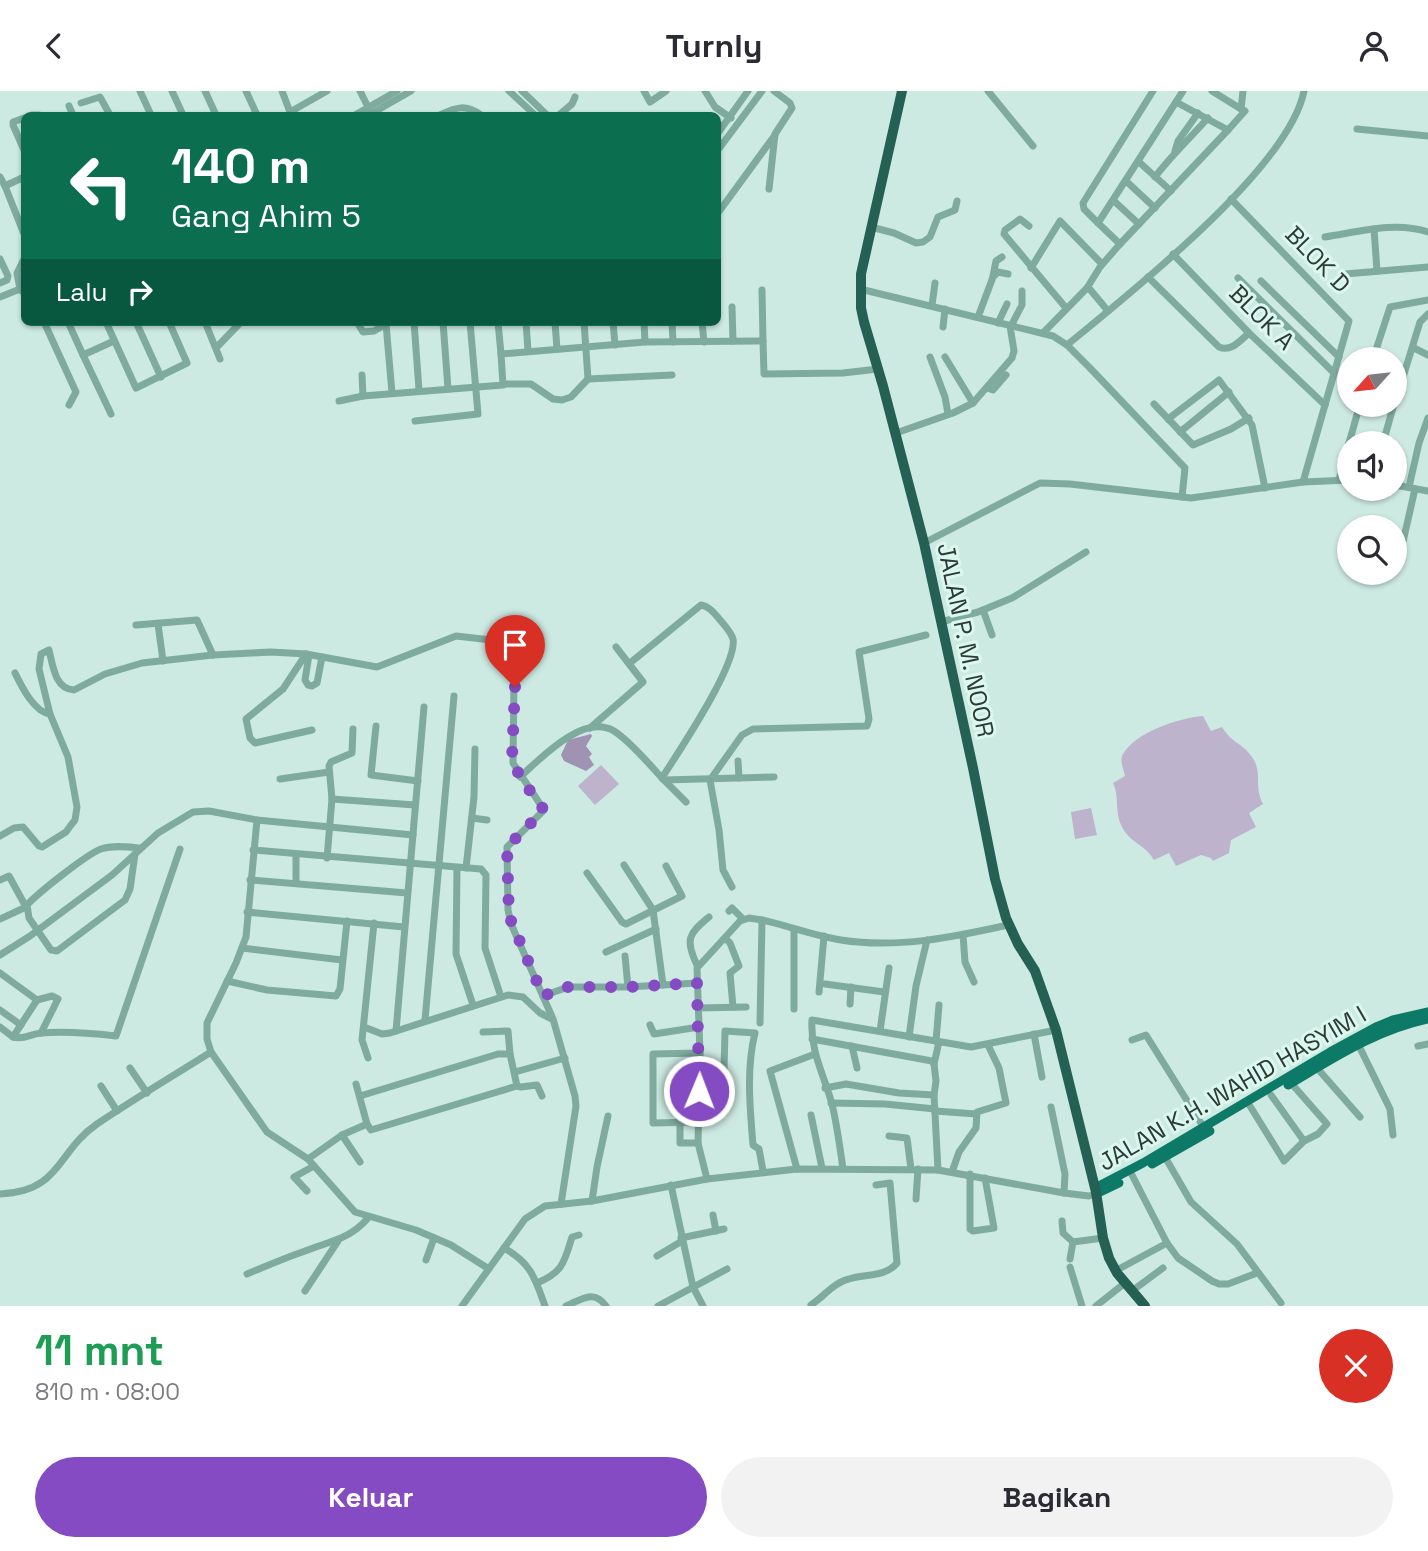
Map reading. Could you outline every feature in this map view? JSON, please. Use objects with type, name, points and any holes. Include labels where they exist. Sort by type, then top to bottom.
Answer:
[{"type":"highway","name":"JALAN P. M. NOOR","points":[[902,91],[861,274],[864,323],[896,433],[923,543],[995,879],[1008,925],[1035,971],[1056,1030],[1103,1238],[1115,1271],[1144,1306]]},
{"type":"main road","name":"JALAN K.H. WAHID HASYIM I","points":[[1093,1192],[1271,1095],[1393,1020],[1428,1011]]},
{"type":"main road","name":"JALAN K.H. WAHID HASYIM I","points":[[1331,1056],[1399,1025],[1428,1019]]},
{"type":"main road","name":"JALAN K.H. WAHID HASYIM I","points":[[1093,1192],[1165,1157],[1205,1130],[1319,1064]]},
{"type":"street","points":[[139,91],[150,112]]},
{"type":"street","points":[[172,91],[182,112]]},
{"type":"street","points":[[205,91],[215,112]]},
{"type":"street","points":[[246,91],[256,112]]},
{"type":"street","points":[[282,91],[290,112],[324,92]]},
{"type":"street","points":[[360,91],[370,112]]},
{"type":"street","points":[[371,112],[397,91]]},
{"type":"street","points":[[372,112],[411,91]]},
{"type":"street","points":[[509,91],[532,112]]},
{"type":"street","points":[[522,91],[544,112]]},
{"type":"street","points":[[569,91],[575,97]]},
{"type":"street","points":[[644,91],[650,102],[666,91]]},
{"type":"street","points":[[705,91],[715,107],[737,123]]},
{"type":"street","points":[[721,129],[748,91]]},
{"type":"street","points":[[721,147],[762,91]]},
{"type":"street","points":[[721,209],[792,108],[790,103],[774,91]]},
{"type":"street","points":[[988,91],[1033,146]]},
{"type":"street","points":[[1120,244],[1084,209],[1083,204],[1153,91]]},
{"type":"street","points":[[1098,223],[1183,91]]},
{"type":"street","points":[[1241,109],[1243,91]]},
{"type":"street","points":[[1067,345],[1149,277],[1231,199],[1282,140],[1297,114],[1304,91]]},
{"type":"street","points":[[1043,333],[1088,287],[1102,264],[1120,244],[1244,114],[1245,111],[1214,92]]},
{"type":"street","points":[[575,97],[585,95]]},
{"type":"street","points":[[81,103],[100,97],[108,112]]},
{"type":"street","points":[[563,112],[572,104],[575,97]]},
{"type":"street","points":[[1177,102],[1228,130]]},
{"type":"street","points":[[69,106],[72,112]]},
{"type":"street","points":[[446,112],[463,107],[476,112]]},
{"type":"street","points":[[1174,152],[1178,141],[1198,113]]},
{"type":"street","points":[[1155,177],[1174,152],[1208,118]]},
{"type":"street","points":[[21,119],[13,122],[13,125],[21,143]]},
{"type":"street","points":[[1357,129],[1428,136]]},
{"type":"street","points":[[769,189],[775,134]]},
{"type":"street","points":[[1139,162],[1171,191]]},
{"type":"street","points":[[0,177],[21,226]]},
{"type":"street","points":[[5,186],[21,178]]},
{"type":"street","points":[[1126,181],[1155,208]]},
{"type":"street","name":"BLOK D","points":[[1231,199],[1347,317],[1349,325],[1342,347]]},
{"type":"street","points":[[871,227],[916,243],[923,242],[930,237],[938,217],[956,210],[957,201]]},
{"type":"street","points":[[1114,201],[1139,224]]},
{"type":"street","points":[[1030,226],[1020,219],[1004,232],[1066,308]]},
{"type":"street","points":[[1033,270],[1060,221],[1102,264]]},
{"type":"street","points":[[1325,237],[1408,227],[1428,232]]},
{"type":"street","points":[[1374,229],[1377,271]]},
{"type":"street","name":"BLOK A","points":[[1173,254],[1249,333],[1325,405]]},
{"type":"street","points":[[978,317],[996,261],[1002,257]]},
{"type":"street","points":[[0,259],[8,278],[0,283]]},
{"type":"street","points":[[21,265],[17,274],[21,288]]},
{"type":"street","points":[[1345,274],[1428,267]]},
{"type":"street","points":[[993,277],[998,272],[1008,274]]},
{"type":"street","points":[[1149,277],[1219,347],[1223,349],[1232,346],[1249,333]]},
{"type":"street","points":[[1238,278],[1334,373]]},
{"type":"street","points":[[1261,281],[1337,355]]},
{"type":"street","points":[[932,305],[936,283]]},
{"type":"street","points":[[1088,287],[1108,311]]},
{"type":"street","points":[[860,289],[1043,333],[1067,345],[1185,468],[1182,497]]},
{"type":"street","points":[[762,290],[764,374],[843,373],[878,369]]},
{"type":"street","points":[[0,297],[21,291]]},
{"type":"street","points":[[896,433],[973,403],[987,388],[1013,355],[1014,327],[1022,305],[1022,291]]},
{"type":"street","points":[[1377,347],[1390,308],[1395,304],[1428,300]]},
{"type":"street","points":[[998,323],[1007,305]]},
{"type":"street","points":[[732,307],[733,341]]},
{"type":"street","points":[[943,327],[945,309]]},
{"type":"street","points":[[1407,369],[1420,322],[1428,314]]},
{"type":"street","points":[[46,326],[76,392],[69,405]]},
{"type":"street","points":[[70,326],[111,414]]},
{"type":"street","points":[[108,326],[133,384],[138,388],[186,365],[171,326]]},
{"type":"street","points":[[138,326],[162,377]]},
{"type":"street","points":[[207,326],[220,359]]},
{"type":"street","points":[[216,348],[237,326]]},
{"type":"street","points":[[359,326],[363,332],[374,331],[383,326]]},
{"type":"street","points":[[389,326],[392,393]]},
{"type":"street","points":[[414,326],[419,390]]},
{"type":"street","points":[[443,326],[449,389]]},
{"type":"street","points":[[415,421],[476,416],[478,412],[470,326]]},
{"type":"street","points":[[498,326],[503,384]]},
{"type":"street","points":[[526,326],[528,351]]},
{"type":"street","points":[[555,326],[557,349]]},
{"type":"street","points":[[583,326],[588,379]]},
{"type":"street","points":[[613,326],[615,345]]},
{"type":"street","points":[[643,326],[645,342]]},
{"type":"street","points":[[672,326],[673,342]]},
{"type":"street","points":[[702,326],[704,342]]},
{"type":"street","points":[[83,355],[114,341]]},
{"type":"street","points":[[501,354],[645,342],[763,341]]},
{"type":"street","points":[[1414,348],[1428,355]]},
{"type":"street","points":[[930,358],[945,397],[948,414]]},
{"type":"street","points":[[945,358],[973,403]]},
{"type":"street","points":[[1303,482],[1337,363]]},
{"type":"street","points":[[362,375],[363,396]]},
{"type":"street","points":[[339,401],[419,390],[503,384],[531,384],[553,399],[562,400],[571,397],[588,379],[672,375]]},
{"type":"street","points":[[987,388],[993,390],[1006,375]]},
{"type":"street","points":[[1168,419],[1219,380],[1252,425],[1265,488]]},
{"type":"street","points":[[1180,432],[1229,392]]},
{"type":"street","points":[[1154,404],[1195,445],[1249,418]]},
{"type":"street","points":[[1407,516],[1419,443],[1428,418]]},
{"type":"street","points":[[923,543],[1031,486],[1049,483],[1182,497],[1337,480]]},
{"type":"street","points":[[1407,487],[1428,491]]},
{"type":"street","points":[[941,622],[1012,598],[1086,552]]},
{"type":"street","points":[[630,663],[701,605],[707,606],[718,617],[733,640],[731,657],[697,725],[663,779]]},
{"type":"street","points":[[983,610],[992,635]]},
{"type":"street","points":[[136,625],[197,620],[213,655]]},
{"type":"street","points":[[158,624],[163,661]]},
{"type":"street","points":[[732,887],[723,870],[710,780],[748,730],[867,726],[869,719],[859,652],[926,635]]},
{"type":"street","points":[[0,836],[14,828],[23,827],[40,847],[66,832],[75,820],[76,793],[63,741],[50,715],[38,664],[41,654],[49,650],[60,684],[69,690],[79,689],[105,674],[125,667],[213,655],[271,652],[308,655],[377,667],[456,636],[474,636],[496,642],[505,651],[514,677],[512,758],[520,777],[544,810],[507,847],[508,910],[511,925],[553,1019],[576,1107],[561,1204]]},
{"type":"street","points":[[520,777],[565,739],[590,728],[643,682],[616,647]]},
{"type":"street","points":[[291,654],[297,669]]},
{"type":"street","points":[[308,655],[305,680],[312,686],[317,683],[322,657]]},
{"type":"street","points":[[308,655],[283,689],[246,719],[252,742],[258,743],[312,730]]},
{"type":"street","points":[[15,673],[37,707],[44,714],[50,715]]},
{"type":"street","points":[[425,1020],[454,696]]},
{"type":"street","points":[[396,1031],[424,707]]},
{"type":"street","points":[[376,726],[371,775],[418,781]]},
{"type":"street","points":[[590,728],[614,731],[686,802]]},
{"type":"street","points":[[327,858],[332,799],[329,764],[352,753],[353,729]]},
{"type":"street","points":[[466,867],[472,818],[475,749]]},
{"type":"street","points":[[738,761],[739,778]]},
{"type":"street","points":[[279,779],[329,772]]},
{"type":"street","points":[[663,779],[774,777]]},
{"type":"street","points":[[332,799],[415,805]]},
{"type":"street","points":[[0,955],[112,875],[137,850],[165,828],[193,812],[209,811],[257,820],[413,835]]},
{"type":"street","points":[[472,818],[487,820]]},
{"type":"street","points":[[257,820],[246,937],[207,1023],[206,1038],[211,1052],[267,1132],[311,1163],[351,1208],[368,1218],[402,1226],[456,1247],[489,1269]]},
{"type":"street","points":[[0,919],[26,907],[39,893],[98,850],[112,847],[137,850]]},
{"type":"street","points":[[0,1027],[13,1037],[26,1038],[41,1033],[75,1031],[116,1036],[180,849]]},
{"type":"street","points":[[1,878],[9,876],[26,907],[26,913],[51,950],[56,951],[126,899],[137,850]]},
{"type":"street","points":[[253,850],[481,869],[486,875],[485,948],[500,997]]},
{"type":"street","points":[[296,854],[296,883]]},
{"type":"street","points":[[624,865],[653,910],[663,985]]},
{"type":"street","points":[[587,873],[623,923],[628,924],[682,894],[666,866]]},
{"type":"street","points":[[457,868],[456,954],[473,1005]]},
{"type":"street","points":[[250,880],[407,893]]},
{"type":"street","points":[[729,911],[732,908],[743,919],[873,943],[927,940],[1008,925]]},
{"type":"street","points":[[247,912],[404,927]]},
{"type":"street","points":[[707,1179],[698,1143],[700,1053],[697,965],[690,940],[696,927],[709,917]]},
{"type":"street","points":[[697,965],[743,919]]},
{"type":"street","points":[[227,981],[267,990],[334,997],[339,993],[347,921]]},
{"type":"street","points":[[760,1023],[762,921]]},
{"type":"street","points":[[368,1058],[362,1043],[374,923]]},
{"type":"street","points":[[606,952],[656,929]]},
{"type":"street","points":[[794,929],[794,1009]]},
{"type":"street","points":[[963,935],[965,962],[974,982]]},
{"type":"street","points":[[819,992],[824,936]]},
{"type":"street","points":[[725,938],[730,943],[739,967],[730,973],[733,1007]]},
{"type":"street","points":[[909,1037],[916,986],[927,940]]},
{"type":"street","points":[[242,948],[342,960]]},
{"type":"street","points":[[625,956],[628,987]]},
{"type":"street","points":[[880,1031],[889,968]]},
{"type":"street","points":[[0,973],[37,1000]]},
{"type":"street","points":[[543,996],[568,987],[697,983]]},
{"type":"street","points":[[825,984],[884,992]]},
{"type":"street","points":[[850,987],[850,1004]]},
{"type":"street","points":[[364,1027],[382,1034],[514,995],[523,997],[540,1013],[553,1019]]},
{"type":"street","points":[[13,1037],[37,1000],[52,996],[58,999],[41,1033]]},
{"type":"street","points":[[938,1170],[934,1064],[939,1006]]},
{"type":"street","points":[[698,1008],[746,1007]]},
{"type":"street","points":[[0,1010],[21,1025]]},
{"type":"street","points":[[844,1169],[831,1103],[812,1039],[814,1019],[971,1047],[1056,1030]]},
{"type":"street","points":[[650,1025],[654,1034],[699,1027]]},
{"type":"street","points":[[483,1032],[508,1031],[517,1086]]},
{"type":"street","points":[[698,1111],[723,1109],[725,1031],[755,1033],[751,1043],[750,1060],[751,1116],[753,1145],[759,1148],[763,1171]]},
{"type":"street","points":[[1034,1034],[1042,1077]]},
{"type":"street","points":[[1132,1040],[1146,1035],[1205,1130]]},
{"type":"street","points":[[812,1039],[932,1061],[934,1064]]},
{"type":"street","points":[[1358,1044],[1390,1109],[1393,1135]]},
{"type":"street","points":[[1418,1046],[1428,1044]]},
{"type":"street","points":[[952,1172],[959,1152],[976,1128],[976,1114],[979,1110],[1004,1104],[1006,1101],[999,1068],[988,1045]]},
{"type":"street","points":[[852,1046],[857,1068]]},
{"type":"street","points":[[0,1194],[22,1192],[37,1185],[58,1167],[89,1130],[211,1052]]},
{"type":"street","points":[[698,1122],[653,1123],[653,1055],[700,1053]]},
{"type":"street","points":[[360,1096],[484,1057],[510,1054]]},
{"type":"street","points":[[797,1168],[770,1072],[815,1054]]},
{"type":"street","points":[[515,1072],[565,1058]]},
{"type":"street","points":[[1319,1064],[1360,1117]]},
{"type":"street","points":[[130,1068],[147,1093]]},
{"type":"street","points":[[1250,1106],[1282,1160],[1287,1159],[1304,1141],[1327,1125],[1291,1083]]},
{"type":"street","points":[[356,1084],[371,1130],[517,1086],[537,1085],[542,1096]]},
{"type":"street","points":[[825,1088],[846,1084],[899,1093],[934,1095]]},
{"type":"street","points":[[101,1086],[117,1111]]},
{"type":"street","points":[[1271,1095],[1304,1141]]},
{"type":"street","points":[[831,1103],[885,1104],[976,1114]]},
{"type":"street","points":[[1051,1107],[1065,1174],[1064,1193]]},
{"type":"street","points":[[811,1115],[822,1168]]},
{"type":"street","points":[[592,1201],[608,1116]]},
{"type":"street","points":[[680,1123],[680,1143],[698,1143]]},
{"type":"street","points":[[307,1191],[294,1177],[342,1135],[367,1124]]},
{"type":"street","points":[[342,1135],[360,1162]]},
{"type":"street","points":[[889,1136],[907,1137],[915,1169],[916,1199]]},
{"type":"street","points":[[1165,1157],[1191,1202],[1213,1224],[1230,1236],[1281,1303]]},
{"type":"street","points":[[462,1306],[530,1213],[545,1206],[592,1201],[707,1179],[797,1168],[938,1170],[1064,1193],[1093,1192]]},
{"type":"street","points":[[970,1174],[970,1229],[973,1231],[993,1229],[985,1178]]},
{"type":"street","points":[[1132,1175],[1176,1256],[1212,1281],[1227,1285],[1257,1273]]},
{"type":"street","points":[[811,1305],[847,1279],[882,1273],[897,1263],[890,1183],[876,1185]]},
{"type":"street","points":[[671,1185],[693,1287],[703,1306]]},
{"type":"street","points":[[713,1215],[716,1231]]},
{"type":"street","points":[[247,1274],[309,1249],[338,1241],[368,1218]]},
{"type":"street","points":[[1062,1221],[1063,1233],[1073,1242],[1103,1238]]},
{"type":"street","points":[[657,1256],[682,1240],[724,1229]]},
{"type":"street","points":[[537,1283],[553,1275],[563,1265],[572,1237],[579,1235]]},
{"type":"street","points":[[426,1260],[434,1238]]},
{"type":"street","points":[[305,1290],[338,1241]]},
{"type":"street","points":[[1073,1242],[1070,1263],[1082,1306]]},
{"type":"street","points":[[1115,1271],[1167,1243]]},
{"type":"street","points":[[504,1248],[528,1266],[545,1306]]},
{"type":"street","points":[[1096,1306],[1163,1268]]},
{"type":"street","points":[[658,1306],[727,1269]]},
{"type":"street","points":[[566,1306],[590,1295],[598,1297],[606,1306]]},
{"type":"shaded area","points":[[1203,716],[1211,731],[1222,727],[1254,760],[1263,804],[1249,813],[1256,827],[1231,840],[1229,853],[1213,861],[1201,855],[1176,866],[1169,853],[1154,860],[1126,833],[1118,816],[1113,783],[1125,776],[1123,754],[1138,739],[1159,727]]},
{"type":"shaded area","points":[[591,734],[586,746],[592,754],[589,757],[594,765],[586,771],[564,761],[561,755],[568,740]]},
{"type":"shaded area","points":[[601,765],[619,784],[595,805],[578,786]]},
{"type":"shaded area","points":[[1091,808],[1097,835],[1075,839],[1071,812]]},
{"type":"route","points":[[515,687],[512,758],[520,777],[544,810],[507,847],[508,910],[511,925],[543,996],[564,987],[697,983],[699,1091]]}]
